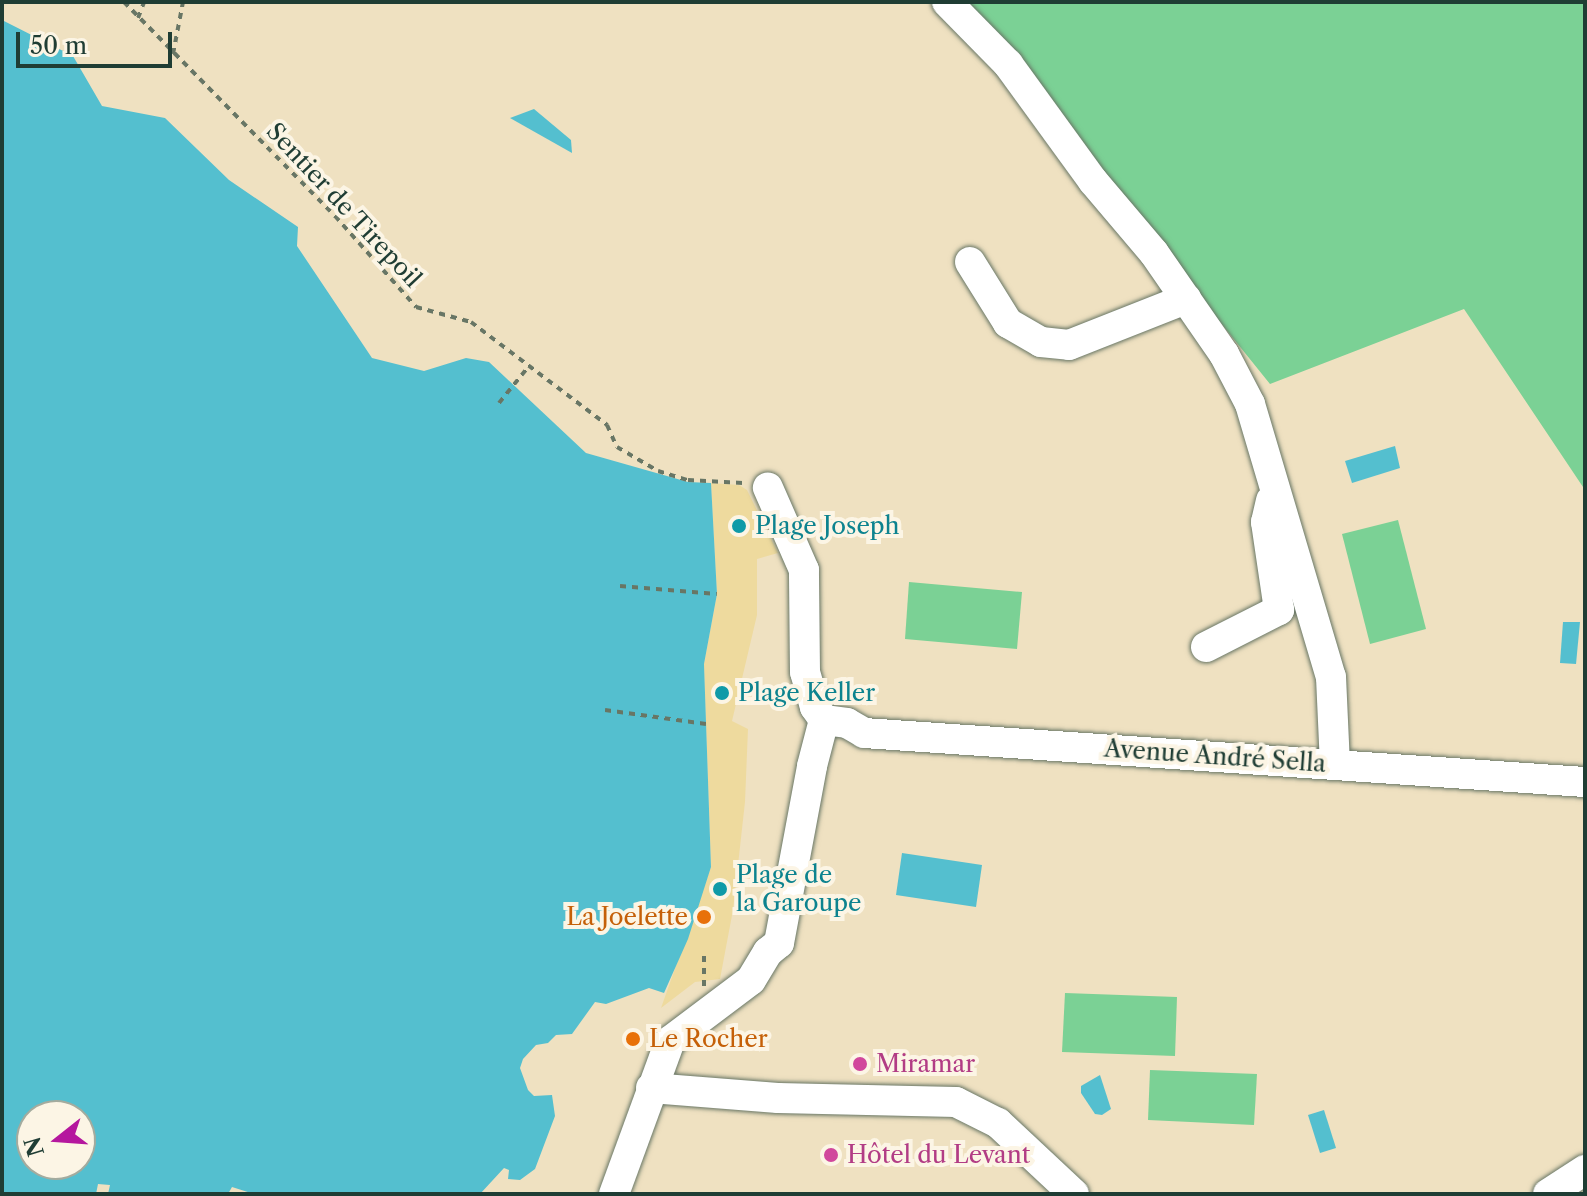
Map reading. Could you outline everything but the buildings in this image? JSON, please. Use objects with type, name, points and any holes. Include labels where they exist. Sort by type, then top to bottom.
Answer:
[{"type":"street","points":[[947,2],[1008,64],[1186,299],[1224,354],[1250,404],[1333,686],[1336,755]]},
{"type":"street","points":[[970,262],[1008,323],[1041,342],[1069,345],[1186,299]]},
{"type":"street","points":[[1206,647],[1279,610],[1266,522],[1275,483]]},
{"type":"street","points":[[768,488],[804,570],[805,672],[815,707],[836,722]]},
{"type":"street","points":[[614,1194],[651,1088],[675,1035],[751,980],[768,952],[762,940],[795,755],[807,733],[836,722]]},
{"type":"street","name":"Avenue André Sella","points":[[836,722],[864,733],[1336,755],[1585,762]]},
{"type":"street","name":"Avenue André Sella","points":[[1336,755],[1585,782]]},
{"type":"street","points":[[651,1088],[778,1098],[956,1102],[998,1123],[1074,1194]]},
{"type":"street","points":[[1548,1194],[1585,1170]]},
{"type":"path","name":"Sentier de Tirepoil","points":[[124,2],[335,216],[416,307],[471,322],[607,425],[617,447],[658,471],[688,480],[761,484],[768,488]]},
{"type":"path","points":[[138,18],[144,2]]},
{"type":"path","points":[[173,54],[183,2]]},
{"type":"path","points":[[499,403],[529,366]]},
{"type":"path","points":[[620,586],[717,594]]},
{"type":"path","points":[[605,710],[706,724]]},
{"type":"green space","points":[[962,2],[1585,2],[1585,490],[1464,309],[1270,384]]},
{"type":"green space","points":[[1398,520],[1426,629],[1370,644],[1342,534]]},
{"type":"green space","points":[[909,582],[1022,592],[1017,649],[905,639]]},
{"type":"green space","points":[[1065,993],[1177,997],[1175,1056],[1062,1052]]},
{"type":"green space","points":[[1150,1070],[1257,1074],[1254,1125],[1148,1120]]},
{"type":"sand","points":[[711,483],[739,485],[747,490],[778,553],[757,559],[757,615],[732,721],[748,729],[745,802],[733,910],[720,979],[695,982],[661,1008],[711,867],[704,664],[717,594]]},
{"type":"water","points":[[2,20],[73,56],[102,106],[165,118],[229,180],[298,227],[297,246],[372,358],[424,371],[466,358],[489,362],[586,453],[688,482],[711,483],[717,594],[704,664],[711,867],[688,939],[664,993],[649,988],[606,1004],[595,1002],[572,1034],[556,1035],[548,1043],[536,1045],[523,1059],[520,1068],[528,1090],[534,1096],[552,1095],[555,1116],[535,1169],[520,1180],[508,1179],[509,1170],[504,1168],[480,1194],[254,1194],[232,1187],[228,1194],[108,1194],[110,1185],[98,1184],[96,1194],[2,1194]]},
{"type":"water","points":[[534,109],[571,140],[572,153],[510,118]]},
{"type":"water","points":[[1395,446],[1400,468],[1352,483],[1345,461]]},
{"type":"water","points":[[1563,622],[1580,622],[1576,664],[1560,663]]},
{"type":"water","points":[[902,853],[982,865],[976,907],[896,895]]},
{"type":"water","points":[[1100,1075],[1111,1109],[1102,1115],[1095,1114],[1081,1093],[1081,1086]]},
{"type":"water","points":[[1324,1110],[1336,1148],[1320,1153],[1308,1115]]},
{"type":"place","name":"Plage Joseph","points":[[739,526]]},
{"type":"place","name":"Plage Keller","points":[[722,693]]},
{"type":"place","name":"Plage de la Garoupe","points":[[720,889]]},
{"type":"place","name":"La Joelette","points":[[704,917]]},
{"type":"place","name":"Le Rocher","points":[[633,1039]]},
{"type":"place","name":"Miramar","points":[[860,1064]]},
{"type":"place","name":"Hôtel du Levant","points":[[831,1155]]}]
